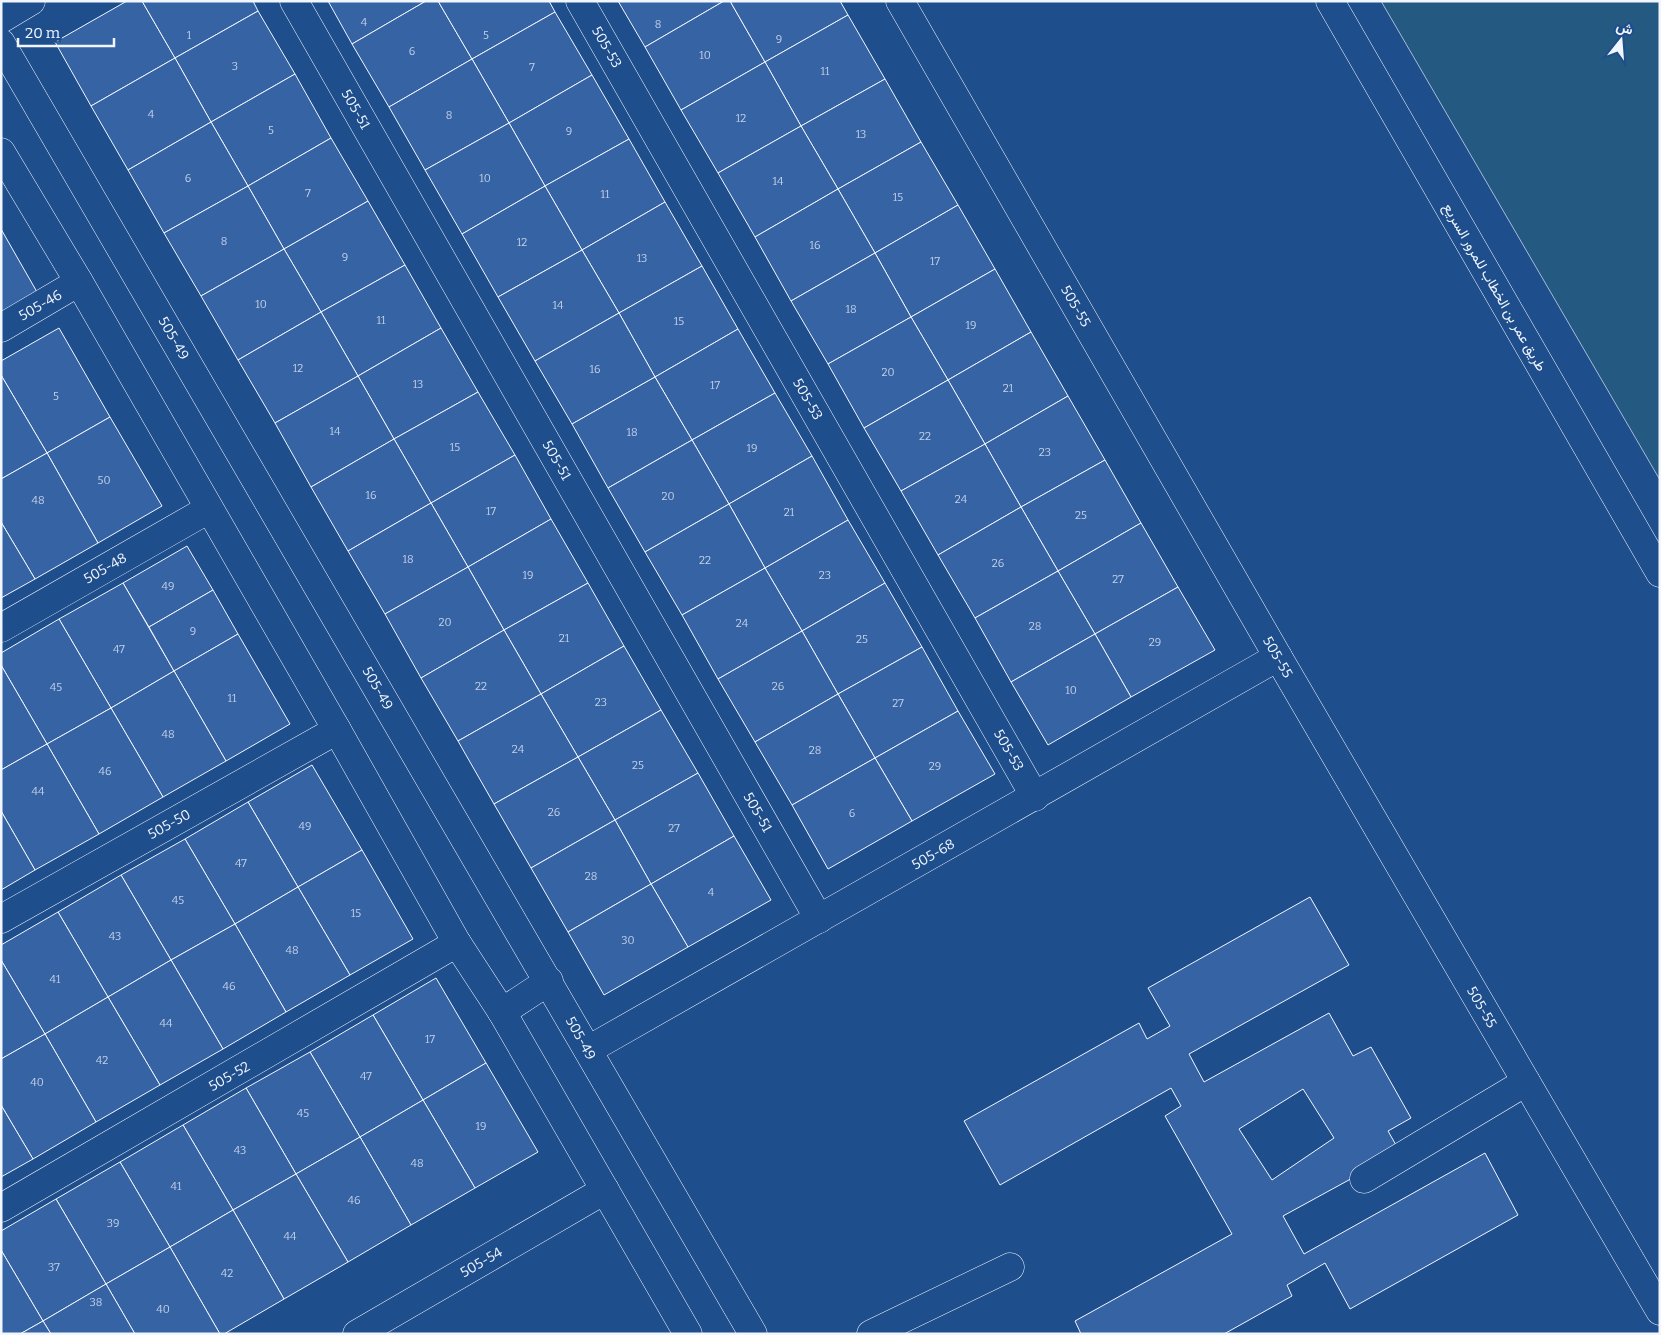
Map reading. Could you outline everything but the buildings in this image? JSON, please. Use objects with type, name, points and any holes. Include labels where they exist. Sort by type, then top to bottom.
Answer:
[{"type":"main road","points":[[1,19],[31,1]]},
{"type":"main road","name":"505-51","points":[[294,1],[819,919]]},
{"type":"main road","name":"505-53","points":[[580,1],[1035,797]]},
{"type":"main road","name":"505-55","points":[[900,1],[1278,657],[1660,1311]]},
{"type":"main road","name":"طريق عمر بن الخطاب للمرور السريع","points":[[1330,1],[1660,573]]},
{"type":"main road","name":"505-49","points":[[1,42],[753,1334]]},
{"type":"main road","points":[[1,152],[79,282],[337,730],[457,943],[502,1012],[688,1334]]},
{"type":"main road","name":"505-46","points":[[1,328],[79,282]]},
{"type":"main road","name":"505-48","points":[[1,628],[209,509]]},
{"type":"main road","name":"505-68","points":[[588,1050],[1278,657]]},
{"type":"main road","name":"505-50","points":[[1,919],[337,730]]},
{"type":"main road","name":"505-52","points":[[1,1208],[457,943]]},
{"type":"main road","points":[[502,1012],[549,981]]},
{"type":"main road","points":[[1364,1179],[1526,1082]]},
{"type":"main road","name":"505-54","points":[[357,1334],[605,1190]]},
{"type":"main road","points":[[871,1334],[1010,1267]]},
{"type":"shaded area","points":[[1381,1],[1660,1],[1660,480]]}]
